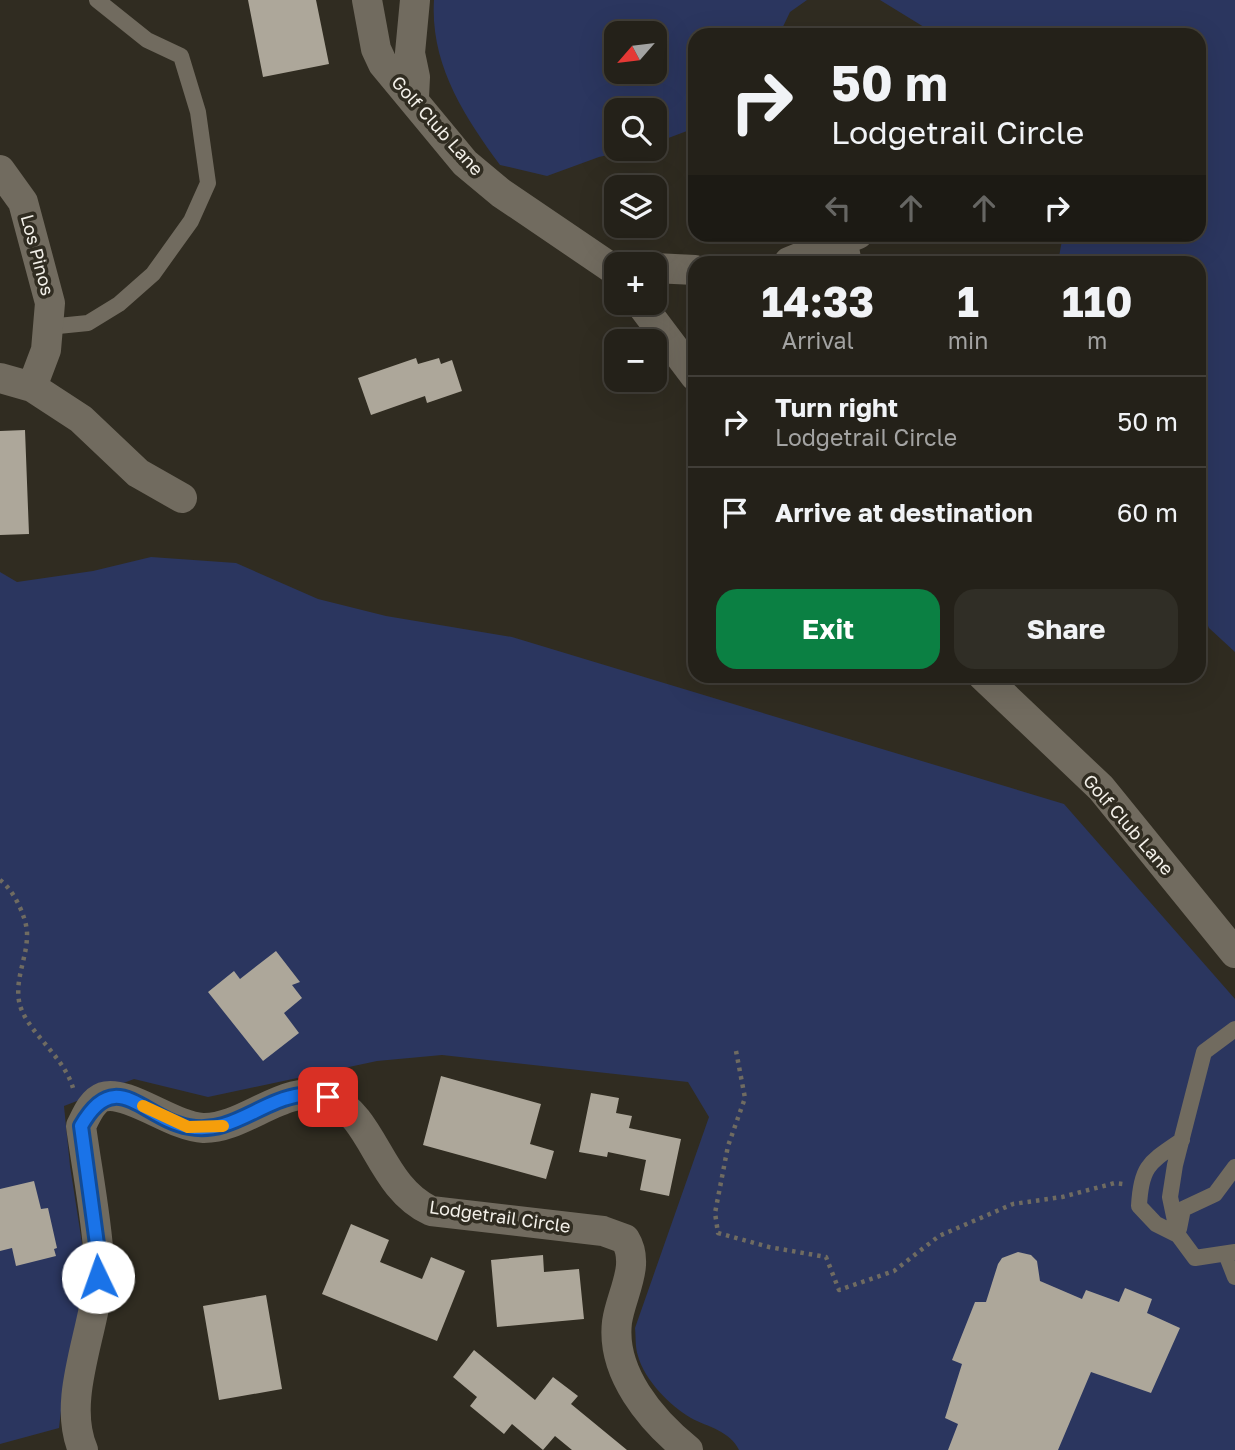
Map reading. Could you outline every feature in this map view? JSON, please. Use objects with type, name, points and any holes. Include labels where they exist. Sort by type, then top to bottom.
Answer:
[{"type":"street","points":[[368,10],[414,10],[410,53],[415,77],[414,97]]},
{"type":"street","name":"Golf Club Lane","points":[[368,10],[376,49],[383,64],[393,78],[414,97],[465,163],[482,178],[604,263]]},
{"type":"street","name":"Los Pinos","points":[[0,170],[23,202],[50,303],[46,350],[32,387]]},
{"type":"street","points":[[812,256],[854,245]]},
{"type":"street","points":[[667,269],[688,270]]},
{"type":"street","points":[[649,315],[688,367]]},
{"type":"street","points":[[0,377],[32,387],[81,419],[138,473],[183,498]]},
{"type":"street","name":"Golf Club Lane","points":[[990,683],[1101,788],[1235,953]]},
{"type":"street","name":"Lodgetrail Circle","points":[[81,1126],[90,1109],[102,1097],[118,1096],[188,1127],[218,1128],[272,1104],[302,1095],[328,1097],[348,1110],[392,1180],[414,1203],[431,1211],[603,1231],[625,1239],[632,1251],[632,1267],[617,1323],[617,1348],[628,1380],[650,1413],[688,1450]]},
{"type":"street","points":[[81,1126],[99,1259],[98,1294],[76,1408],[78,1438],[83,1450]]},
{"type":"lane","points":[[48,327],[88,323],[119,304],[153,274],[191,220],[208,183],[198,112],[181,56],[148,40],[97,0]]},
{"type":"lane","points":[[1235,1029],[1204,1052],[1170,1197],[1178,1235],[1195,1258],[1231,1253],[1235,1277]]},
{"type":"lane","points":[[1178,1235],[1156,1224],[1139,1206],[1141,1176],[1159,1156],[1182,1140]]},
{"type":"lane","points":[[1178,1235],[1183,1209],[1215,1194],[1235,1167]]},
{"type":"path","points":[[0,880],[16,900],[27,931],[17,980],[19,1004],[33,1029],[64,1065],[73,1085],[81,1126]]},
{"type":"path","points":[[736,1051],[745,1098],[728,1146],[715,1213],[718,1233],[769,1247],[826,1257],[839,1290],[894,1271],[939,1236],[1013,1204],[1062,1197],[1115,1183],[1140,1187]]},
{"type":"shaded area","points":[[434,0],[807,0],[790,12],[782,28],[688,28],[688,131],[667,138],[667,98],[604,98],[604,156],[547,176],[500,165],[462,108],[444,67],[434,23]]},
{"type":"shaded area","points":[[880,0],[1235,0],[1235,652],[1209,628],[1206,621],[1206,256],[1059,256],[1062,242],[1206,242],[1206,28],[926,28]]},
{"type":"shaded area","points":[[151,557],[236,563],[318,599],[386,616],[512,637],[1064,804],[1235,999],[1235,1450],[739,1450],[730,1438],[691,1418],[667,1399],[646,1374],[636,1349],[635,1328],[709,1117],[688,1082],[442,1055],[377,1061],[208,1097],[134,1079],[64,1106],[84,1256],[79,1315],[65,1377],[59,1428],[0,1444],[0,572],[17,582],[93,571]]},
{"type":"building","points":[[248,0],[316,0],[329,64],[263,77]]},
{"type":"building","points":[[416,358],[418,364],[439,358],[441,364],[452,360],[462,391],[427,403],[425,396],[371,415],[358,378]]},
{"type":"building","points":[[25,430],[29,534],[0,535],[0,431]]},
{"type":"building","points":[[276,951],[300,982],[292,985],[302,998],[284,1013],[299,1033],[263,1061],[208,992],[234,971],[240,979]]},
{"type":"building","points":[[441,1076],[541,1104],[530,1144],[554,1151],[546,1179],[423,1145]]},
{"type":"building","points":[[591,1093],[619,1098],[616,1113],[632,1116],[629,1128],[681,1139],[669,1196],[640,1190],[646,1160],[608,1152],[607,1157],[579,1152]]},
{"type":"building","points":[[34,1181],[41,1209],[48,1208],[57,1248],[54,1249],[56,1256],[16,1266],[12,1248],[0,1251],[0,1189]]},
{"type":"building","points":[[351,1224],[389,1240],[380,1262],[422,1279],[431,1257],[465,1271],[437,1341],[322,1294]]},
{"type":"building","points":[[1018,1252],[1031,1255],[1037,1261],[1040,1281],[1082,1299],[1086,1290],[1119,1302],[1125,1288],[1152,1299],[1147,1313],[1180,1328],[1151,1393],[1091,1372],[1058,1450],[948,1450],[958,1424],[945,1418],[962,1364],[952,1360],[975,1302],[986,1302],[998,1264],[1002,1258]]},
{"type":"building","points":[[543,1255],[544,1272],[579,1269],[584,1319],[497,1327],[491,1260]]},
{"type":"building","points":[[266,1295],[282,1389],[219,1400],[203,1306]]},
{"type":"building","points":[[474,1350],[535,1400],[553,1377],[578,1396],[571,1404],[627,1450],[572,1450],[555,1436],[543,1450],[512,1424],[504,1434],[470,1406],[477,1397],[453,1377]]},
{"type":"slow traffic","points":[[143,1106],[188,1127],[223,1126]]},
{"type":"route","points":[[98,1277],[99,1259],[81,1126],[90,1109],[102,1097],[118,1096],[188,1127],[218,1128],[272,1104],[302,1095],[328,1097]]}]
